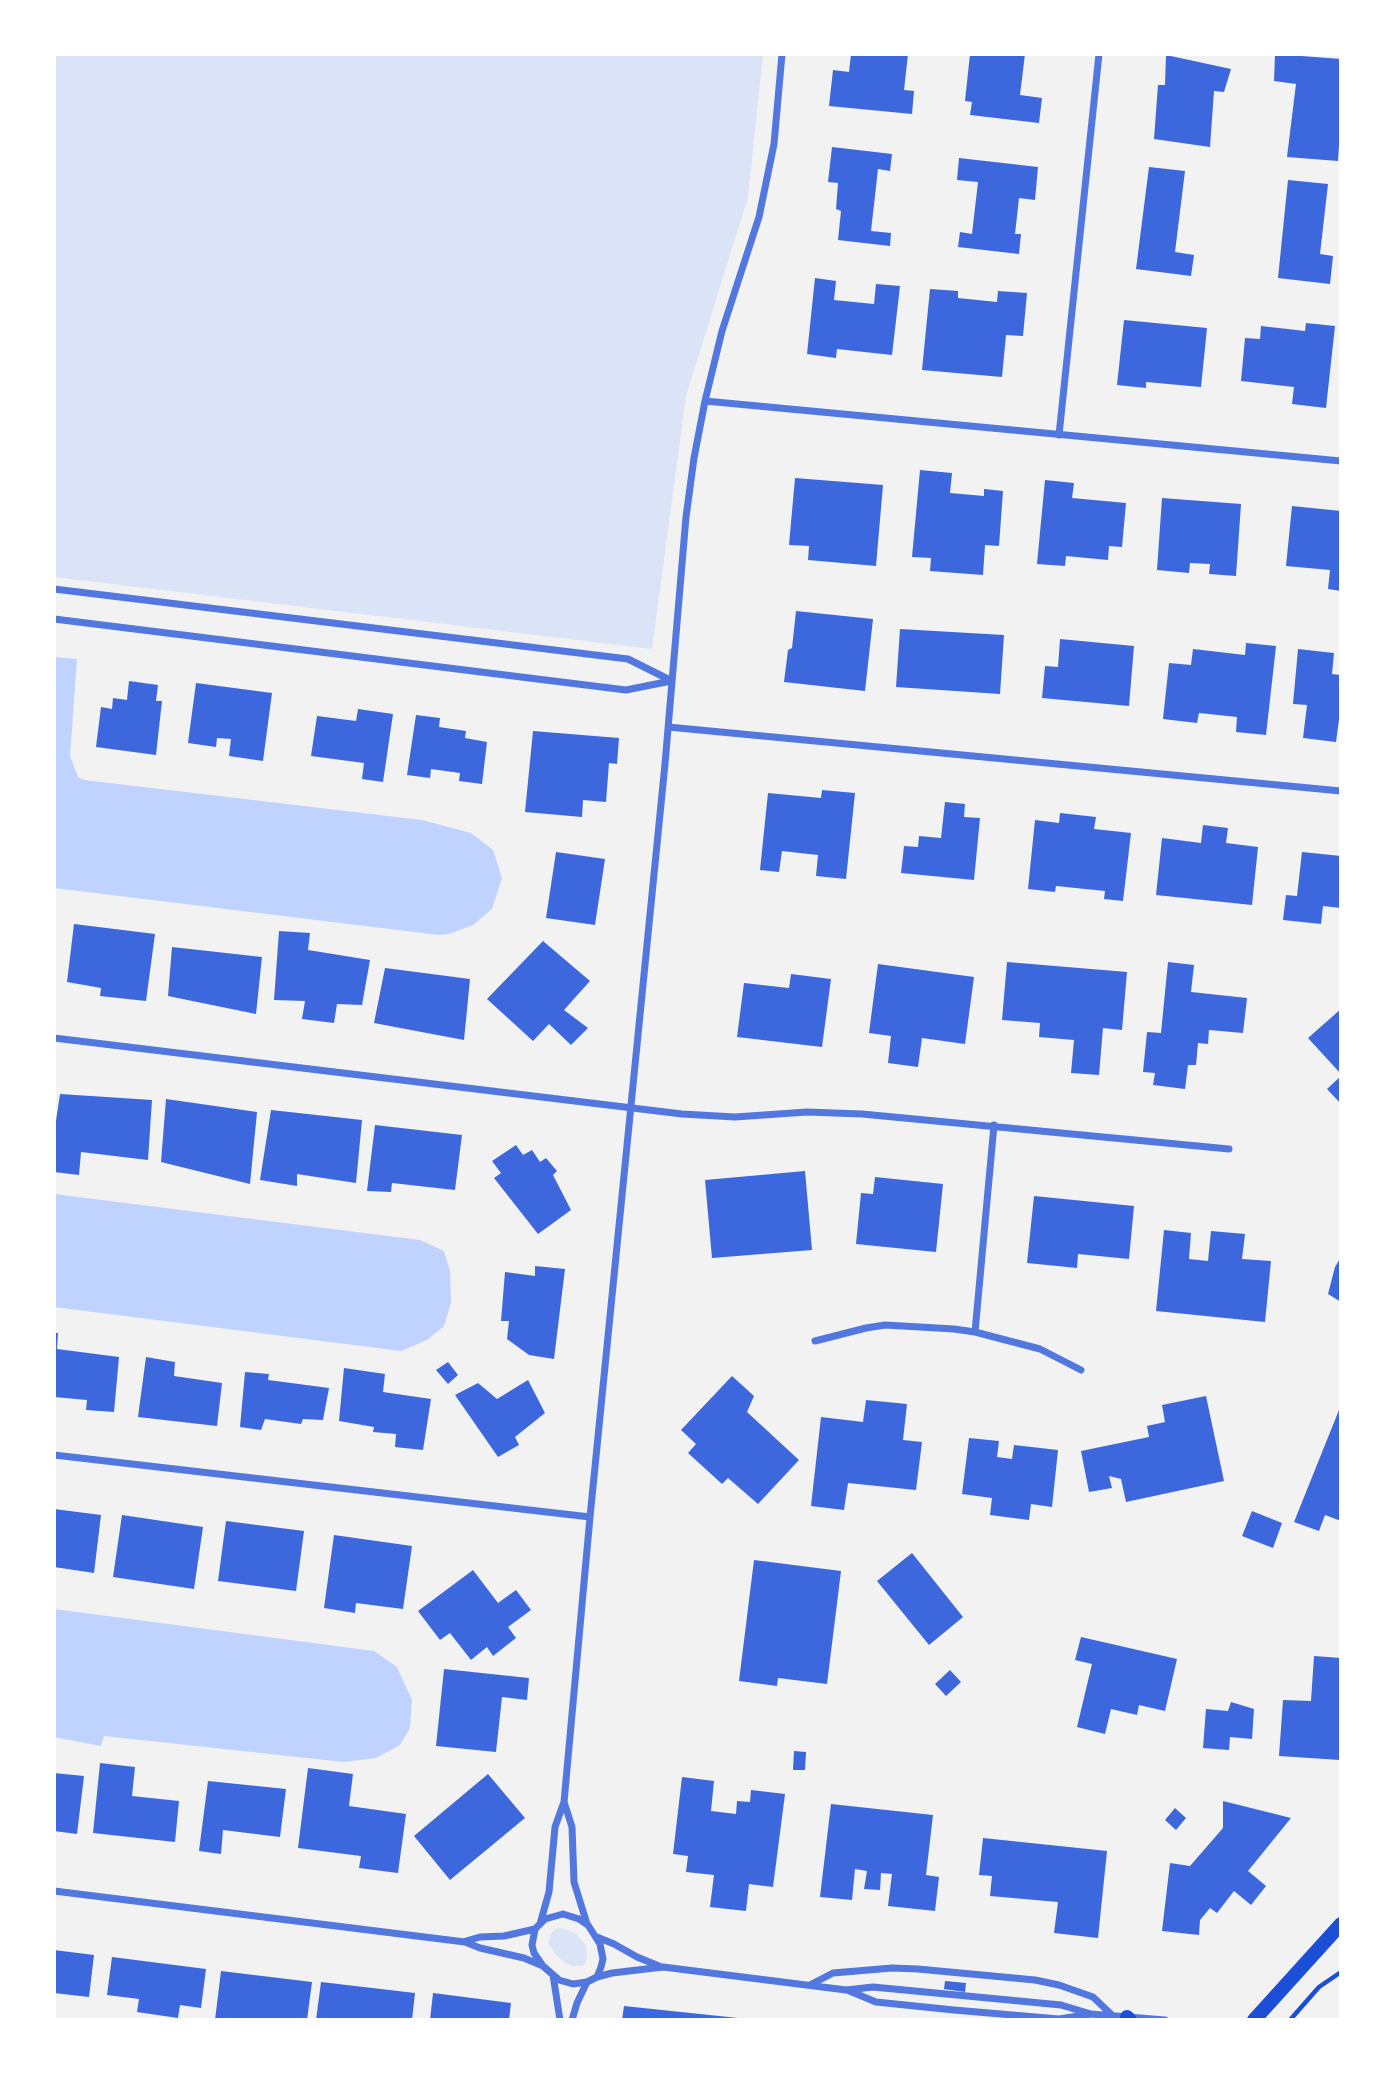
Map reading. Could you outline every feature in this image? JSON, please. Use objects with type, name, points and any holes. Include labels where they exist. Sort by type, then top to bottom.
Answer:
[{"type":"main road","points":[[1254,2020],[1341,1924]]},
{"type":"street","points":[[782,54],[774,144],[759,217],[722,331],[705,401],[686,517],[564,1802],[555,1827],[549,1892],[532,1945],[543,1966],[559,1980],[573,1984],[612,1973],[663,1967],[846,1990],[873,1987],[1061,2005],[1091,2014],[1165,2020]]},
{"type":"street","points":[[1059,435],[1099,54]]},
{"type":"street","points":[[705,401],[1341,461]]},
{"type":"street","points":[[54,589],[628,659],[672,681]]},
{"type":"street","points":[[54,620],[626,690],[672,681]]},
{"type":"street","points":[[668,727],[1341,791]]},
{"type":"street","points":[[54,1038],[682,1114],[735,1117],[834,1112],[1229,1149]]},
{"type":"street","points":[[975,1332],[994,1125]]},
{"type":"street","points":[[815,1341],[886,1325],[975,1332],[1040,1349],[1081,1370]]},
{"type":"street","points":[[54,1455],[590,1517]]},
{"type":"street","points":[[564,1802],[572,1826],[574,1882],[588,1926]]},
{"type":"street","points":[[54,1891],[466,1942],[543,1966]]},
{"type":"street","points":[[466,1942],[538,1927],[545,1919],[563,1914],[579,1919],[597,1937],[603,1959],[597,1977]]},
{"type":"street","points":[[597,1937],[663,1967]]},
{"type":"street","points":[[809,1985],[833,1973],[870,1969],[919,1969],[1022,1978],[1059,1984],[1093,1997],[1123,2018]]},
{"type":"street","points":[[554,1975],[560,2020]]},
{"type":"street","points":[[572,2020],[587,1982]]},
{"type":"street","points":[[846,1990],[876,2002],[941,2009],[1059,2019],[1091,2014]]},
{"type":"path","points":[[1290,2020],[1319,1987],[1341,1972]]},
{"type":"shaded area","points":[[54,54],[763,54],[748,197],[686,396],[652,649],[54,577]]},
{"type":"shaded area","points":[[562,1928],[575,1933],[586,1945],[585,1964],[572,1966],[555,1954],[548,1943],[555,1929]]},
{"type":"water","points":[[54,657],[77,659],[70,756],[78,777],[84,780],[422,820],[471,833],[493,850],[502,878],[492,909],[473,925],[439,935],[54,888]]},
{"type":"water","points":[[54,1194],[420,1240],[444,1251],[450,1271],[451,1303],[444,1326],[427,1340],[401,1351],[54,1307]]},
{"type":"water","points":[[54,1609],[374,1651],[397,1667],[412,1700],[410,1728],[400,1745],[376,1758],[344,1762],[104,1736],[101,1746],[54,1737]]},
{"type":"building","points":[[851,54],[908,54],[904,90],[914,91],[912,114],[829,106],[833,70],[849,72]]},
{"type":"building","points":[[970,54],[1025,54],[1020,95],[1042,98],[1039,123],[970,115],[972,102],[965,101]]},
{"type":"building","points":[[1275,54],[1341,59],[1338,161],[1287,157],[1296,84],[1274,81]]},
{"type":"building","points":[[1166,55],[1231,69],[1224,92],[1214,91],[1210,147],[1154,139],[1158,85],[1165,85]]},
{"type":"building","points":[[832,147],[892,154],[890,171],[878,169],[871,231],[891,233],[890,246],[838,240],[841,211],[836,209],[838,183],[828,182]]},
{"type":"building","points":[[959,158],[1038,167],[1035,200],[1019,198],[1015,234],[1021,234],[1019,254],[958,247],[960,232],[972,234],[978,182],[957,180]]},
{"type":"building","points":[[1149,167],[1185,171],[1175,252],[1194,255],[1191,276],[1136,269]]},
{"type":"building","points":[[1288,180],[1328,184],[1320,254],[1333,256],[1330,284],[1278,278]]},
{"type":"building","points":[[815,278],[836,281],[834,300],[874,304],[876,284],[900,286],[892,355],[837,349],[836,358],[807,354]]},
{"type":"building","points":[[930,289],[958,291],[958,298],[997,302],[998,291],[1027,293],[1023,336],[1006,335],[1002,377],[922,370]]},
{"type":"building","points":[[1124,320],[1207,328],[1201,387],[1146,382],[1146,388],[1117,385]]},
{"type":"building","points":[[1306,323],[1335,326],[1326,408],[1292,404],[1294,387],[1241,381],[1245,338],[1260,339],[1261,326],[1305,331]]},
{"type":"building","points":[[920,470],[952,473],[950,493],[984,496],[984,489],[1003,491],[999,546],[985,545],[983,575],[930,571],[931,558],[912,557]]},
{"type":"building","points":[[795,478],[883,485],[876,566],[808,560],[809,546],[789,545]]},
{"type":"building","points":[[1045,480],[1074,483],[1072,498],[1126,503],[1122,547],[1109,546],[1108,560],[1066,556],[1065,566],[1037,564]]},
{"type":"building","points":[[1162,498],[1241,504],[1236,576],[1209,574],[1210,564],[1190,563],[1189,573],[1157,570]]},
{"type":"building","points":[[1292,506],[1341,511],[1341,591],[1328,589],[1330,570],[1286,566]]},
{"type":"building","points":[[796,611],[873,619],[865,691],[784,682],[788,650],[792,648]]},
{"type":"building","points":[[900,629],[1004,635],[1000,694],[896,687]]},
{"type":"building","points":[[1060,639],[1134,646],[1129,706],[1042,698],[1045,666],[1058,667]]},
{"type":"building","points":[[1246,643],[1276,646],[1266,735],[1236,732],[1237,717],[1199,713],[1197,723],[1163,719],[1169,663],[1191,665],[1193,649],[1245,655]]},
{"type":"building","points":[[1298,649],[1334,653],[1332,674],[1341,675],[1341,705],[1336,742],[1303,738],[1307,705],[1293,704]]},
{"type":"building","points":[[129,681],[158,685],[156,701],[162,701],[156,755],[96,747],[101,707],[112,709],[113,698],[127,700]]},
{"type":"building","points":[[196,683],[272,693],[263,761],[229,756],[231,739],[217,738],[216,747],[188,743]]},
{"type":"building","points":[[358,709],[393,714],[383,782],[362,779],[364,763],[311,756],[317,716],[356,721]]},
{"type":"building","points":[[416,715],[440,718],[439,727],[466,731],[465,738],[487,742],[482,784],[459,781],[460,773],[431,769],[430,778],[407,775]]},
{"type":"building","points":[[533,731],[619,738],[617,764],[609,763],[606,802],[583,800],[582,817],[525,812]]},
{"type":"building","points":[[822,790],[855,793],[846,879],[816,876],[818,855],[782,851],[779,872],[760,870],[768,793],[821,798]]},
{"type":"building","points":[[945,802],[965,804],[964,817],[980,818],[974,880],[901,873],[904,846],[918,847],[919,836],[941,838]]},
{"type":"building","points":[[1060,813],[1096,817],[1094,829],[1131,833],[1123,901],[1104,899],[1105,891],[1056,886],[1055,892],[1028,889],[1035,820],[1059,823]]},
{"type":"building","points":[[1203,825],[1228,828],[1226,843],[1258,847],[1252,905],[1156,895],[1162,838],[1201,843]]},
{"type":"building","points":[[556,852],[605,859],[595,925],[546,918]]},
{"type":"building","points":[[1302,852],[1341,856],[1341,908],[1323,906],[1321,924],[1283,920],[1286,895],[1297,896]]},
{"type":"building","points":[[74,924],[155,934],[146,1001],[100,996],[101,988],[67,982]]},
{"type":"building","points":[[279,931],[310,933],[308,950],[370,960],[362,1005],[337,1004],[334,1023],[302,1019],[305,1001],[274,1000]]},
{"type":"building","points":[[543,941],[590,981],[564,1010],[588,1028],[571,1045],[549,1024],[533,1041],[487,999]]},
{"type":"building","points":[[172,947],[262,957],[256,1014],[168,996]]},
{"type":"building","points":[[1007,962],[1127,972],[1122,1030],[1103,1028],[1099,1075],[1071,1073],[1074,1040],[1039,1037],[1040,1023],[1002,1020]]},
{"type":"building","points":[[1168,962],[1194,965],[1191,992],[1247,998],[1243,1033],[1209,1030],[1208,1044],[1198,1043],[1196,1065],[1188,1065],[1185,1089],[1153,1085],[1155,1073],[1143,1072],[1147,1032],[1161,1033]]},
{"type":"building","points":[[878,964],[974,977],[965,1044],[922,1038],[918,1067],[888,1063],[891,1036],[869,1033]]},
{"type":"building","points":[[385,968],[470,979],[464,1040],[374,1023]]},
{"type":"building","points":[[791,974],[831,979],[822,1047],[737,1037],[744,983],[789,988]]},
{"type":"building","points":[[1341,1009],[1341,1074],[1308,1038]]},
{"type":"building","points":[[1341,1076],[1341,1104],[1327,1089]]},
{"type":"building","points":[[60,1094],[152,1100],[148,1160],[81,1152],[79,1175],[54,1172],[54,1134]]},
{"type":"building","points":[[166,1099],[257,1112],[250,1184],[161,1162]]},
{"type":"building","points":[[271,1110],[362,1120],[356,1183],[297,1174],[297,1186],[260,1180]]},
{"type":"building","points":[[375,1125],[462,1135],[455,1190],[392,1183],[391,1192],[367,1191]]},
{"type":"building","points":[[516,1145],[523,1155],[532,1150],[540,1162],[546,1158],[557,1171],[553,1175],[571,1210],[538,1234],[494,1178],[501,1173],[492,1161]]},
{"type":"building","points":[[805,1171],[812,1250],[712,1258],[705,1180]]},
{"type":"building","points":[[875,1177],[943,1184],[936,1252],[856,1244],[861,1193],[873,1194]]},
{"type":"building","points":[[1034,1196],[1134,1206],[1129,1259],[1078,1254],[1077,1268],[1027,1263]]},
{"type":"building","points":[[1164,1230],[1191,1233],[1189,1259],[1208,1261],[1211,1231],[1245,1234],[1242,1259],[1271,1261],[1265,1322],[1156,1311]]},
{"type":"building","points":[[1341,1257],[1341,1302],[1328,1294],[1335,1267]]},
{"type":"building","points":[[535,1266],[565,1269],[554,1359],[529,1355],[507,1339],[509,1321],[501,1321],[505,1272],[535,1276]]},
{"type":"building","points":[[54,1333],[58,1333],[57,1349],[119,1357],[114,1412],[86,1410],[87,1400],[54,1397]]},
{"type":"building","points":[[146,1357],[175,1362],[174,1376],[222,1383],[217,1426],[138,1417]]},
{"type":"building","points":[[448,1362],[458,1375],[448,1384],[436,1370]]},
{"type":"building","points":[[344,1368],[385,1374],[383,1392],[431,1399],[423,1450],[395,1447],[396,1434],[373,1432],[374,1427],[339,1421]]},
{"type":"building","points":[[245,1372],[269,1374],[268,1380],[329,1388],[323,1420],[303,1419],[301,1424],[265,1419],[261,1430],[240,1427]]},
{"type":"building","points":[[732,1376],[754,1396],[747,1412],[799,1460],[758,1504],[728,1478],[722,1484],[688,1453],[696,1444],[681,1430]]},
{"type":"building","points":[[528,1380],[545,1413],[515,1437],[519,1445],[498,1457],[455,1395],[478,1383],[497,1399]]},
{"type":"building","points":[[1206,1396],[1224,1481],[1126,1502],[1121,1479],[1109,1476],[1112,1488],[1089,1492],[1081,1451],[1149,1437],[1147,1426],[1165,1422],[1162,1405]]},
{"type":"building","points":[[866,1400],[907,1404],[903,1440],[922,1442],[916,1490],[848,1483],[844,1510],[811,1506],[821,1417],[863,1422]]},
{"type":"building","points":[[1341,1405],[1341,1521],[1325,1515],[1319,1531],[1294,1522]]},
{"type":"building","points":[[969,1438],[999,1441],[997,1457],[1012,1459],[1014,1445],[1058,1450],[1052,1507],[1031,1504],[1029,1520],[990,1515],[992,1498],[962,1494]]},
{"type":"building","points":[[54,1509],[101,1515],[94,1573],[54,1567]]},
{"type":"building","points":[[1252,1511],[1282,1523],[1273,1548],[1242,1536]]},
{"type":"building","points":[[122,1515],[203,1527],[194,1589],[113,1577]]},
{"type":"building","points":[[226,1521],[304,1531],[296,1591],[218,1581]]},
{"type":"building","points":[[334,1535],[412,1546],[403,1609],[356,1603],[355,1613],[324,1608]]},
{"type":"building","points":[[912,1553],[963,1617],[929,1645],[877,1581]]},
{"type":"building","points":[[754,1560],[841,1571],[827,1684],[778,1678],[777,1686],[739,1681]]},
{"type":"building","points":[[473,1570],[498,1603],[516,1590],[531,1610],[508,1627],[516,1638],[493,1656],[487,1647],[471,1660],[450,1633],[440,1640],[418,1611]]},
{"type":"building","points":[[1081,1637],[1177,1659],[1165,1711],[1139,1705],[1137,1715],[1111,1709],[1105,1734],[1077,1727],[1092,1664],[1075,1660]]},
{"type":"building","points":[[1314,1656],[1341,1658],[1340,1760],[1279,1756],[1283,1700],[1311,1701]]},
{"type":"building","points":[[444,1669],[529,1678],[527,1700],[502,1697],[496,1752],[436,1746]]},
{"type":"building","points":[[950,1670],[961,1682],[946,1696],[935,1684]]},
{"type":"building","points":[[1231,1702],[1254,1709],[1252,1739],[1230,1737],[1229,1750],[1203,1748],[1206,1709],[1228,1711]]},
{"type":"building","points":[[794,1751],[806,1752],[805,1770],[793,1770]]},
{"type":"building","points":[[100,1763],[135,1767],[132,1796],[179,1801],[175,1842],[93,1833]]},
{"type":"building","points":[[308,1768],[353,1774],[349,1806],[406,1814],[398,1873],[359,1868],[361,1856],[298,1848]]},
{"type":"building","points":[[54,1773],[84,1776],[77,1834],[54,1831]]},
{"type":"building","points":[[488,1774],[525,1818],[450,1880],[414,1836]]},
{"type":"building","points":[[682,1777],[714,1781],[711,1811],[736,1814],[737,1801],[750,1802],[751,1790],[785,1794],[773,1887],[749,1884],[746,1911],[710,1907],[714,1875],[686,1872],[688,1856],[673,1854]]},
{"type":"building","points":[[208,1781],[286,1789],[280,1837],[223,1830],[221,1854],[199,1851]]},
{"type":"building","points":[[1223,1801],[1291,1818],[1248,1871],[1266,1886],[1251,1905],[1234,1891],[1217,1913],[1210,1908],[1200,1920],[1199,1935],[1162,1931],[1170,1863],[1190,1866],[1223,1828]]},
{"type":"building","points":[[831,1804],[933,1815],[926,1875],[939,1877],[935,1911],[888,1906],[892,1874],[881,1873],[880,1890],[864,1889],[867,1871],[855,1869],[852,1900],[820,1897]]},
{"type":"building","points":[[1175,1808],[1186,1818],[1176,1830],[1165,1820]]},
{"type":"building","points":[[983,1838],[1107,1851],[1098,1938],[1054,1933],[1058,1902],[990,1896],[992,1876],[979,1875]]},
{"type":"building","points":[[54,1950],[94,1955],[89,1997],[54,1993]]},
{"type":"building","points":[[112,1957],[206,1969],[201,2008],[180,2005],[178,2018],[137,2012],[139,1999],[107,1995]]},
{"type":"building","points":[[221,1971],[312,1982],[307,2020],[215,2020]]},
{"type":"building","points":[[945,1981],[966,1983],[965,1992],[944,1989]]},
{"type":"building","points":[[321,1982],[415,1993],[412,2020],[316,2020]]},
{"type":"building","points":[[433,1993],[511,2003],[509,2020],[430,2020]]},
{"type":"building","points":[[624,2006],[738,2018],[738,2020],[622,2020]]}]
